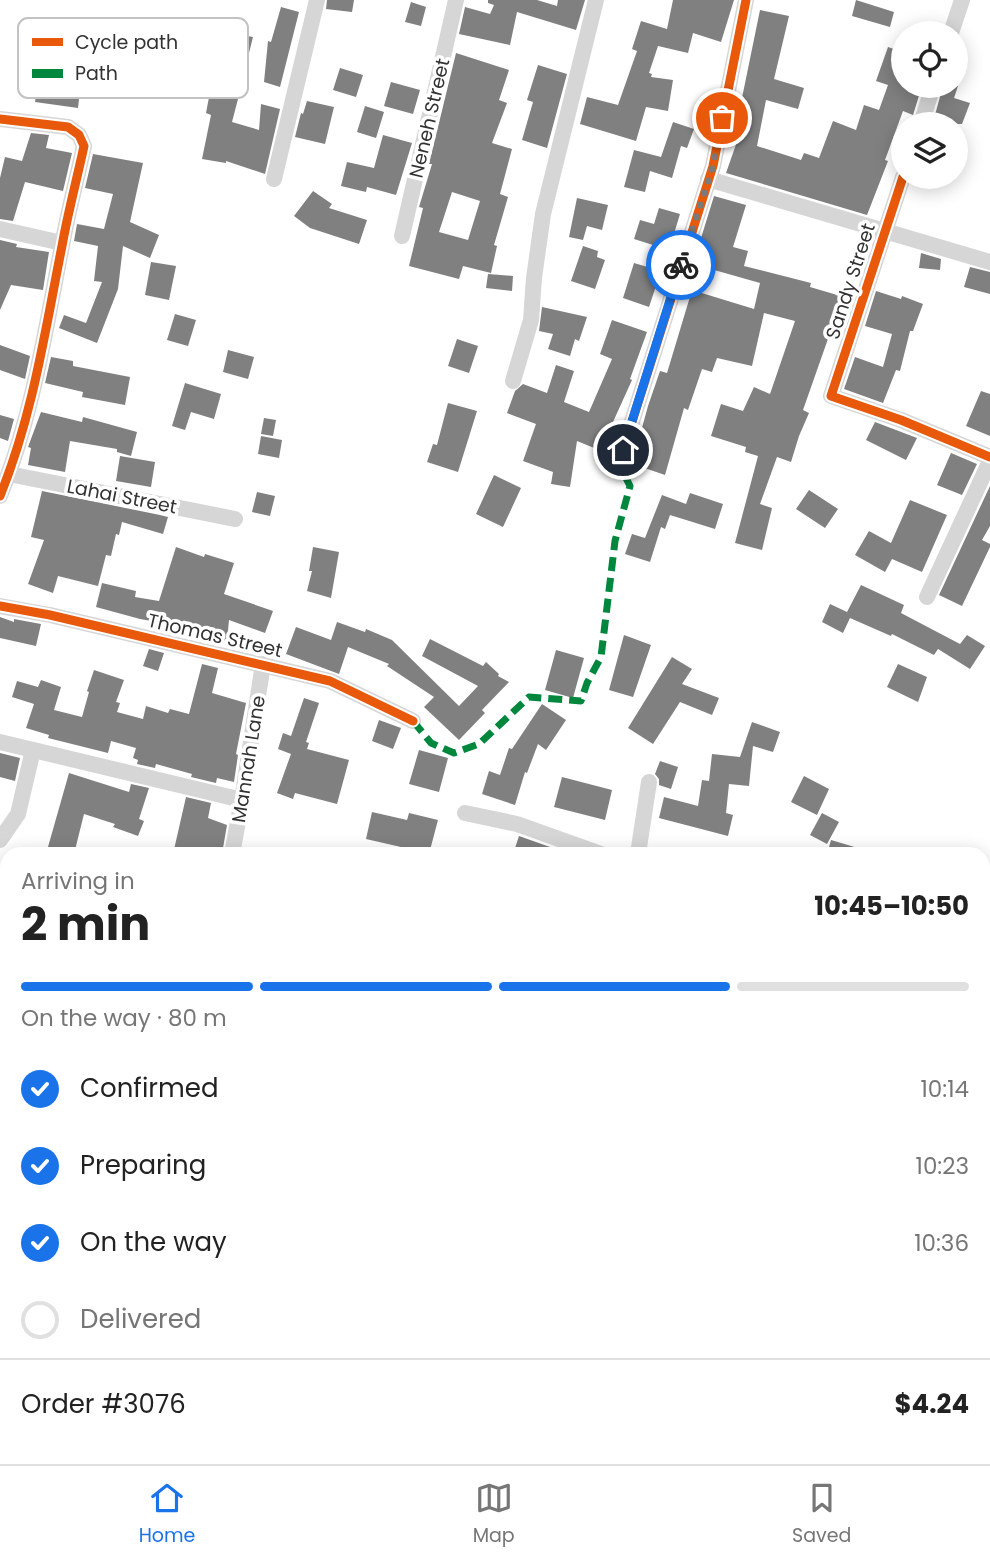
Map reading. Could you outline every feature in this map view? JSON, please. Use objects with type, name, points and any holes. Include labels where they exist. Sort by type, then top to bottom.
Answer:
[{"type":"street","points":[[274,179],[317,0]]},
{"type":"street","name":"Neneh Street","points":[[402,236],[456,0]]},
{"type":"street","points":[[513,381],[531,320],[543,214],[596,0]]},
{"type":"street","points":[[623,450],[708,178],[746,0]]},
{"type":"street","points":[[955,21],[962,0]]},
{"type":"street","points":[[0,118],[68,127],[79,135],[84,146],[62,243],[37,378],[0,496]]},
{"type":"street","points":[[708,178],[990,262]]},
{"type":"street","name":"Sandy Street","points":[[899,189],[831,396],[901,420],[990,459]]},
{"type":"street","points":[[0,229],[62,243]]},
{"type":"street","points":[[927,597],[990,459]]},
{"type":"street","name":"Lahai Street","points":[[8,466],[235,519]]},
{"type":"street","name":"Thomas Street","points":[[0,606],[50,615],[330,681],[414,721]]},
{"type":"street","name":"Mannah Lane","points":[[233,847],[263,664]]},
{"type":"street","points":[[0,742],[243,800]]},
{"type":"street","points":[[0,840],[18,814],[33,750]]},
{"type":"street","points":[[639,847],[649,782]]},
{"type":"street","points":[[465,813],[517,824],[581,847]]},
{"type":"building","points":[[327,0],[354,0],[352,12],[326,9]]},
{"type":"building","points":[[488,0],[537,0],[557,6],[558,0],[585,0],[576,30],[517,12],[510,45],[459,34],[465,7],[490,14],[494,5],[488,3]]},
{"type":"building","points":[[673,0],[734,0],[721,42],[693,33],[688,53],[658,46],[649,73],[652,74],[651,77],[673,80],[668,111],[646,107],[636,141],[580,124],[587,97],[618,105],[637,51],[632,49],[641,21],[667,29]]},
{"type":"building","points":[[856,0],[894,12],[890,27],[852,16]]},
{"type":"building","points":[[411,2],[426,7],[421,26],[405,22]]},
{"type":"building","points":[[281,7],[299,12],[280,87],[264,82],[268,41],[271,42]]},
{"type":"building","points":[[760,10],[789,16],[774,79],[804,88],[798,109],[766,100],[757,146],[801,160],[804,153],[819,158],[833,121],[856,130],[864,105],[879,110],[888,85],[876,81],[888,47],[891,48],[891,98],[918,98],[914,112],[891,112],[891,144],[885,160],[888,161],[867,215],[726,173],[740,133],[735,132]]},
{"type":"building","points":[[248,36],[253,37],[248,57]]},
{"type":"building","points":[[456,53],[509,70],[499,100],[507,103],[492,143],[512,149],[500,194],[508,197],[494,245],[497,246],[491,273],[463,266],[459,279],[409,266],[423,208],[419,207],[432,164],[429,164]],"holes":[[[452,192],[480,201],[468,240],[439,232]]]},
{"type":"building","points":[[538,65],[567,74],[547,148],[522,140],[533,102],[527,100]]},
{"type":"building","points":[[340,68],[363,75],[356,97],[333,90]]},
{"type":"building","points":[[391,82],[420,90],[413,114],[384,106]]},
{"type":"building","points":[[36,98],[79,98],[78,108],[35,102]]},
{"type":"building","points":[[209,98],[238,99],[232,122],[259,130],[261,104],[280,109],[265,174],[226,161],[202,159],[211,115],[206,113]]},
{"type":"building","points":[[940,98],[954,98],[970,103],[967,112],[936,112]]},
{"type":"building","points":[[307,101],[334,107],[325,144],[295,137]]},
{"type":"building","points":[[365,106],[384,112],[376,138],[357,132]]},
{"type":"building","points":[[673,122],[694,129],[687,148],[681,146],[672,178],[650,171],[645,192],[624,187],[634,150],[661,157]]},
{"type":"building","points":[[31,133],[49,135],[46,148],[72,153],[63,191],[25,182],[13,221],[0,219],[0,178],[5,157],[22,161]]},
{"type":"building","points":[[383,135],[412,143],[396,195],[367,187],[366,192],[341,186],[347,162],[374,168]]},
{"type":"building","points":[[93,154],[143,163],[130,222],[159,235],[150,258],[123,246],[118,289],[97,343],[59,328],[64,315],[86,323],[102,282],[94,281],[98,246],[74,241],[77,224],[104,229],[113,194],[85,188]]},
{"type":"building","points":[[313,191],[332,204],[329,208],[367,220],[359,244],[310,228],[294,216]]},
{"type":"building","points":[[714,196],[746,205],[733,247],[748,251],[744,266],[811,283],[810,287],[844,297],[803,410],[809,413],[791,462],[777,457],[760,504],[772,508],[762,550],[735,543],[758,456],[745,452],[746,447],[711,436],[721,404],[743,411],[754,387],[770,394],[795,321],[764,313],[752,366],[717,358],[712,372],[702,369],[688,410],[684,408],[665,475],[633,464],[643,436],[640,435],[648,406],[660,371],[667,373],[692,290],[754,309],[760,283],[693,264]]},
{"type":"building","points":[[577,198],[608,205],[602,230],[587,226],[583,240],[569,237]]},
{"type":"building","points":[[659,208],[680,214],[669,250],[634,239],[640,220],[654,224]]},
{"type":"building","points":[[0,240],[17,244],[16,247],[49,252],[43,290],[11,285],[0,310]]},
{"type":"building","points":[[583,246],[598,251],[597,257],[605,260],[595,289],[571,281]]},
{"type":"building","points":[[921,253],[941,259],[940,270],[919,268]]},
{"type":"building","points":[[151,262],[176,266],[169,300],[145,295]]},
{"type":"building","points":[[634,263],[661,271],[649,307],[623,298]]},
{"type":"building","points":[[970,267],[990,272],[990,294],[964,287]]},
{"type":"building","points":[[488,274],[513,276],[512,291],[486,288]]},
{"type":"building","points":[[876,291],[901,299],[902,296],[923,304],[913,331],[910,331],[900,371],[896,370],[883,403],[844,389],[855,357],[883,367],[892,334],[865,326]]},
{"type":"building","points":[[542,307],[587,317],[579,341],[575,339],[570,356],[548,349],[553,334],[539,331]]},
{"type":"building","points":[[175,314],[196,320],[188,346],[167,340]]},
{"type":"building","points":[[612,320],[647,332],[630,379],[632,380],[613,422],[616,423],[604,452],[577,441],[570,487],[551,484],[553,472],[523,461],[536,424],[507,413],[515,391],[523,384],[547,393],[556,365],[574,371],[564,402],[589,412],[612,359],[600,354]]},
{"type":"building","points":[[457,339],[478,346],[469,373],[448,366]]},
{"type":"building","points":[[0,345],[30,356],[25,379],[0,370]]},
{"type":"building","points":[[228,350],[254,357],[248,379],[223,372]]},
{"type":"building","points":[[51,357],[73,361],[73,366],[130,377],[125,405],[82,397],[83,392],[45,383]]},
{"type":"building","points":[[185,383],[221,394],[214,419],[191,412],[185,430],[172,426]]},
{"type":"building","points":[[981,391],[990,394],[990,436],[966,426]]},
{"type":"building","points":[[448,403],[477,411],[458,472],[427,462],[433,444],[437,445]]},
{"type":"building","points":[[41,412],[82,422],[83,417],[137,432],[131,456],[117,452],[117,449],[70,441],[65,472],[28,465],[31,448],[28,447]]},
{"type":"building","points":[[0,415],[14,419],[8,441],[0,438]]},
{"type":"building","points":[[264,418],[276,420],[273,436],[261,434]]},
{"type":"building","points":[[875,422],[917,438],[906,460],[866,440]]},
{"type":"building","points":[[261,436],[282,440],[279,458],[258,454]]},
{"type":"building","points":[[951,453],[977,464],[962,495],[937,485]]},
{"type":"building","points":[[120,456],[155,462],[151,487],[116,481]]},
{"type":"building","points":[[494,475],[521,488],[503,527],[476,514]]},
{"type":"building","points":[[990,486],[990,526],[982,540],[990,544],[990,547],[962,606],[939,595]]},
{"type":"building","points":[[809,490],[838,509],[825,528],[796,509]]},
{"type":"building","points":[[42,491],[168,517],[163,534],[122,522],[111,556],[106,555],[98,586],[58,576],[53,593],[28,584],[44,540],[31,537]]},
{"type":"building","points":[[257,492],[275,496],[270,516],[252,512]]},
{"type":"building","points":[[690,493],[723,504],[715,529],[670,515],[665,529],[661,527],[650,562],[625,554],[632,534],[645,538],[662,495],[686,504]]},
{"type":"building","points":[[910,500],[947,515],[922,572],[892,559],[885,572],[855,555],[869,531],[891,543]]},
{"type":"building","points":[[176,547],[204,557],[205,554],[234,563],[224,594],[273,611],[265,633],[229,620],[227,641],[211,639],[212,632],[140,619],[96,607],[102,583],[136,591],[135,597],[159,601]]},
{"type":"building","points":[[313,547],[339,552],[331,598],[307,591],[312,571],[309,571]]},
{"type":"building","points":[[861,585],[904,605],[901,613],[960,644],[967,635],[985,646],[970,669],[938,649],[934,655],[892,634],[891,636],[850,618],[843,633],[822,622],[830,604],[847,612]]},
{"type":"building","points":[[0,617],[14,622],[14,619],[41,624],[36,646],[0,638]]},
{"type":"building","points":[[337,622],[365,632],[366,629],[392,640],[459,706],[478,686],[422,656],[430,639],[483,666],[486,662],[498,676],[509,682],[482,710],[485,713],[459,740],[424,707],[434,697],[387,666],[389,664],[348,647],[339,674],[286,654],[296,627],[331,640]]},
{"type":"building","points":[[624,635],[651,645],[633,697],[609,690]]},
{"type":"building","points":[[149,649],[164,653],[158,671],[143,666]]},
{"type":"building","points":[[556,650],[584,658],[573,698],[545,690]]},
{"type":"building","points":[[672,657],[692,669],[682,684],[719,698],[712,715],[680,702],[653,744],[628,728]]},
{"type":"building","points":[[202,664],[218,668],[212,693],[246,703],[236,754],[234,782],[217,778],[216,783],[156,764],[155,768],[137,764],[138,760],[133,758],[136,748],[111,741],[108,753],[48,738],[49,735],[26,728],[34,704],[12,697],[17,681],[38,687],[41,680],[61,687],[54,710],[82,717],[94,670],[124,680],[116,702],[120,703],[117,712],[143,719],[146,706],[168,713],[170,709],[189,714]]},
{"type":"building","points":[[898,664],[927,677],[918,702],[887,687]]},
{"type":"building","points":[[304,698],[319,703],[306,742],[309,743],[307,749],[349,760],[337,804],[295,793],[293,799],[277,793],[291,754],[278,749],[283,733],[291,736]]},
{"type":"building","points":[[542,704],[566,720],[546,750],[538,744],[527,773],[525,772],[515,805],[482,794],[489,771],[500,775],[509,748],[512,749]]},
{"type":"building","points":[[379,720],[401,728],[393,749],[372,741]]},
{"type":"building","points":[[752,722],[780,732],[773,752],[753,746],[749,786],[729,784],[726,813],[733,815],[728,836],[659,818],[664,797],[698,806],[702,780],[709,781],[712,754],[740,757]]},
{"type":"building","points":[[419,750],[448,758],[439,792],[409,784]]},
{"type":"building","points":[[0,753],[20,758],[15,781],[0,777]]},
{"type":"building","points":[[660,761],[678,767],[671,789],[659,785],[655,774]]},
{"type":"building","points":[[69,773],[129,792],[131,784],[149,788],[139,819],[144,821],[138,836],[113,827],[115,824],[84,814],[76,847],[48,847]]},
{"type":"building","points":[[804,776],[829,789],[817,815],[791,802]]},
{"type":"building","points":[[562,777],[612,790],[605,820],[554,807]]},
{"type":"building","points":[[186,797],[211,803],[208,818],[227,825],[223,847],[175,847]]},
{"type":"building","points":[[372,812],[407,820],[409,813],[438,820],[431,847],[401,847],[366,839]]},
{"type":"building","points":[[822,813],[839,822],[827,844],[810,835]]},
{"type":"building","points":[[519,836],[550,847],[515,847]]},
{"type":"building","points":[[831,840],[855,847],[829,847]]},
{"type":"marked path","points":[[413,721],[431,743],[454,753],[479,744],[529,697],[581,701],[601,657],[615,541],[630,486],[619,464],[623,450]]},
{"type":"cycle path","points":[[623,450],[713,166],[746,0]]},
{"type":"cycle path","points":[[0,119],[68,127],[79,135],[84,146],[30,404],[0,496]]},
{"type":"cycle path","points":[[899,189],[831,396],[901,420],[990,457]]},
{"type":"cycle path","points":[[0,606],[50,615],[330,681],[413,721]]},
{"type":"way so far","points":[[681,265],[713,166],[722,118]]},
{"type":"route","points":[[623,450],[681,265]]}]
